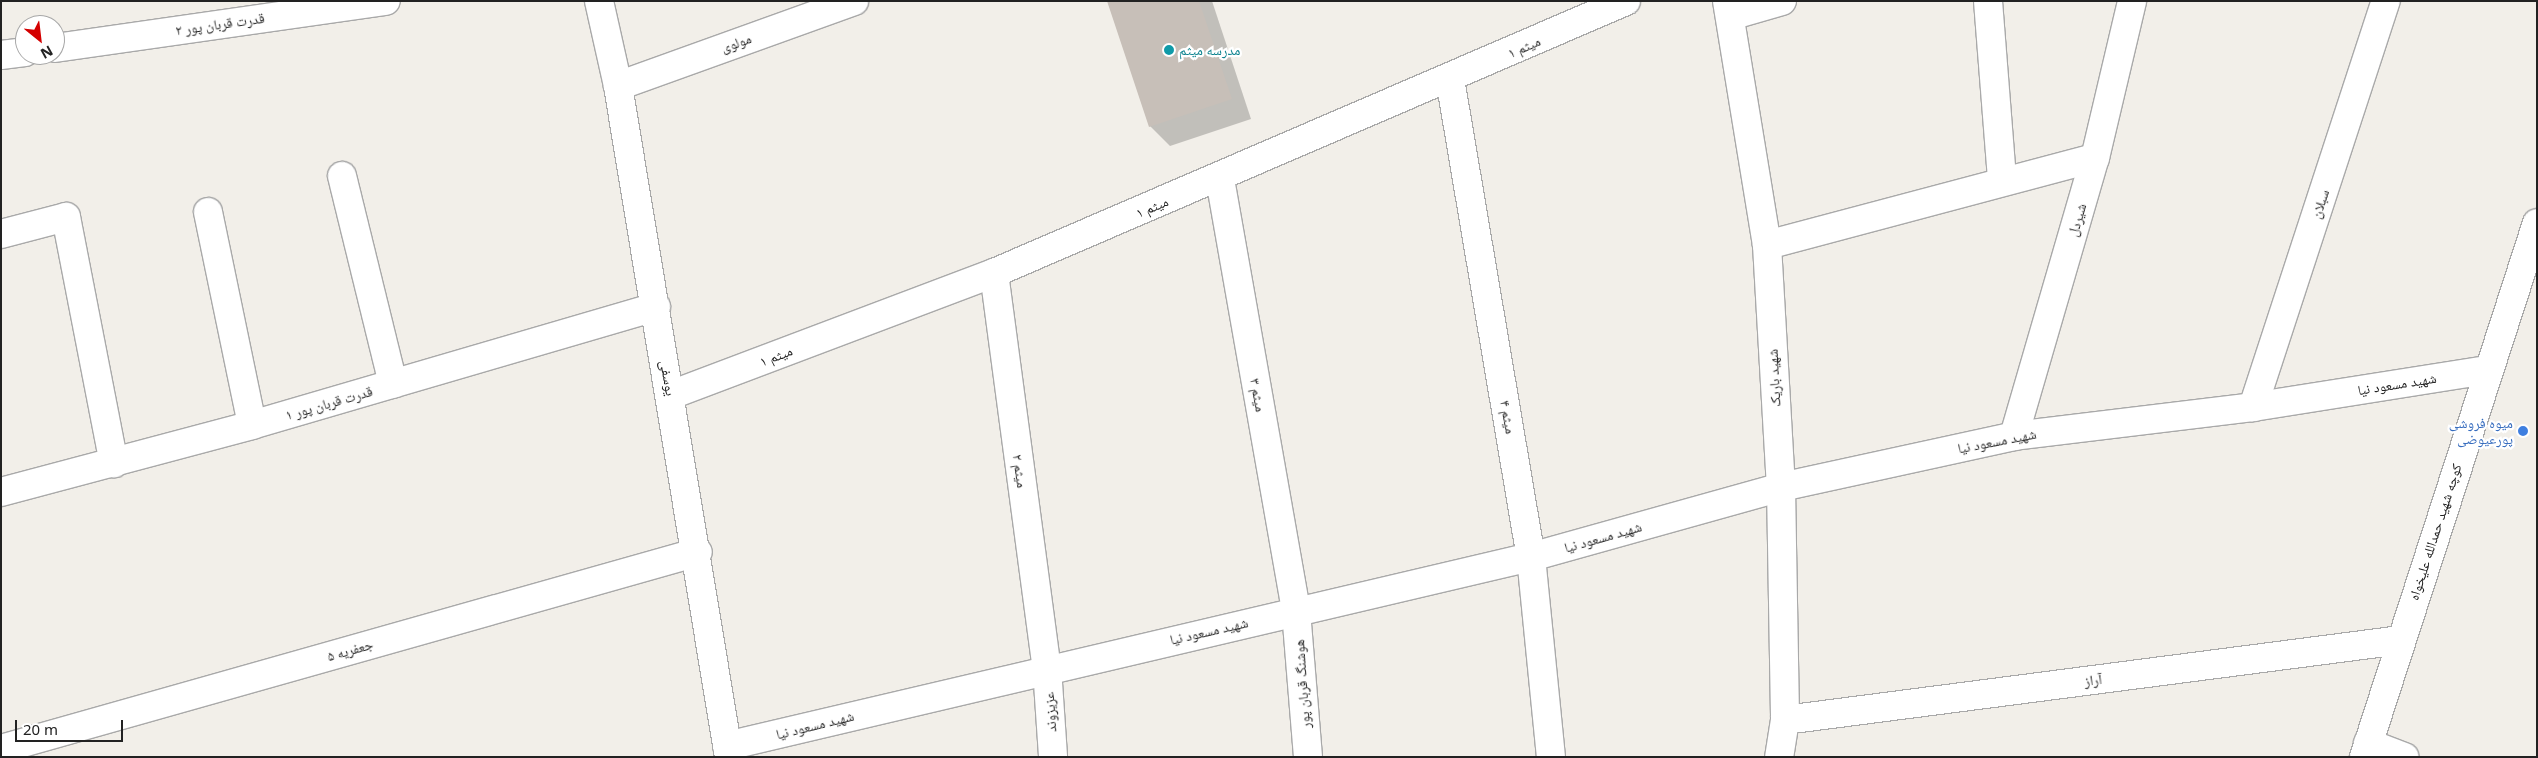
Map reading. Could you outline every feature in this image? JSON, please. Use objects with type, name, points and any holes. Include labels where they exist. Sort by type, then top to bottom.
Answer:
[{"type":"street","name":"قدرت قربان پور ۲","points":[[65,47],[386,1]]},
{"type":"street","name":"یوسفی","points":[[599,1],[618,86],[656,307],[698,552],[728,752]]},
{"type":"street","name":"مولوی","points":[[618,86],[854,1]]},
{"type":"street","name":"میثم ۱","points":[[671,395],[994,273],[1220,179],[1626,1]]},
{"type":"street","points":[[1729,8],[1782,1]]},
{"type":"street","points":[[1988,1],[2002,180]]},
{"type":"street","name":"شیردل","points":[[2014,436],[2095,158],[2132,1]]},
{"type":"street","name":"سبلان","points":[[2253,408],[2386,1]]},
{"type":"street","name":"شهید باریک","points":[[1729,8],[1767,245],[1781,487],[1785,720],[1779,757]]},
{"type":"street","points":[[1,55],[15,53]]},
{"type":"street","name":"میثم ۴","points":[[1450,79],[1531,557],[1551,757]]},
{"type":"street","points":[[1767,245],[2002,180],[2095,158]]},
{"type":"street","points":[[342,176],[393,384]]},
{"type":"street","name":"میثم ۳","points":[[1220,179],[1296,610]]},
{"type":"street","points":[[208,212],[252,425]]},
{"type":"street","points":[[1,234],[66,217],[114,463]]},
{"type":"street","name":"کوچه شهید حمدالله علیخواه","points":[[2366,750],[2487,370],[2537,222]]},
{"type":"street","name":"میثم ۲","points":[[994,273],[1047,668]]},
{"type":"street","name":"قدرت قربان پور ۱","points":[[1,492],[252,425],[656,307]]},
{"type":"street","name":"شهید مسعود نیا","points":[[728,752],[1047,668],[1531,557],[1781,487],[2014,436],[2253,408],[2487,370]]},
{"type":"street","name":"جعفریه ۵","points":[[1,748],[698,552]]},
{"type":"street","name":"هوشنگ قربان پور","points":[[1296,610],[1308,757]]},
{"type":"street","name":"آراز","points":[[1785,720],[2401,640]]},
{"type":"street","name":"عزیزوند","points":[[1047,668],[1054,757]]},
{"type":"street","points":[[2366,750],[2404,757]]},
{"type":"building","name":"مدرسه میثم","points":[[1107,1],[1199,1],[1232,99],[1149,127]]},
{"type":"place","name":"مدرسه میثم","points":[[1169,50]]},
{"type":"place","name":"میوه فروشی پورعیوضی","points":[[2523,431]]}]
